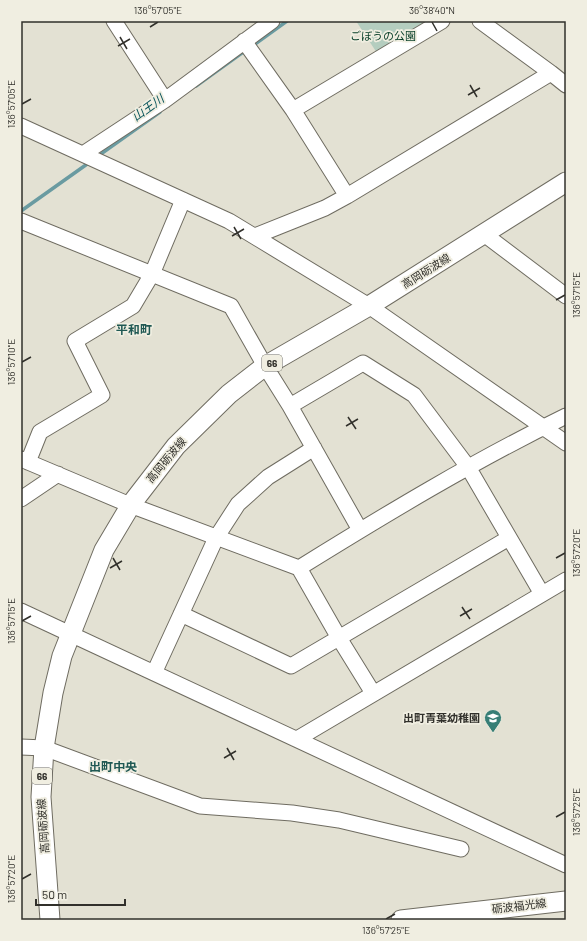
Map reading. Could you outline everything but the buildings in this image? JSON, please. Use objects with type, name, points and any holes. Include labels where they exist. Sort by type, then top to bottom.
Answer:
[{"type":"main road","name":"高岡砺波線","points":[[50,920],[41,797],[44,748],[52,693],[62,656],[104,550],[130,505],[176,446],[229,394],[265,366],[369,306],[566,182]]},
{"type":"main road","name":"砺波福光線","points":[[401,920],[566,900]]},
{"type":"street","points":[[114,21],[166,100]]},
{"type":"street","points":[[83,154],[166,100],[244,40],[272,21]]},
{"type":"street","points":[[293,110],[442,21]]},
{"type":"street","points":[[480,21],[552,73],[566,85]]},
{"type":"street","points":[[244,40],[293,110],[347,196]]},
{"type":"street","points":[[255,236],[325,208],[347,196],[552,73]]},
{"type":"street","points":[[21,126],[229,221],[255,236],[369,306],[566,443]]},
{"type":"street","points":[[183,200],[152,274],[133,306],[76,341],[102,395],[40,432],[25,460],[130,505],[299,568],[339,638],[373,693]]},
{"type":"street","points":[[21,221],[230,306],[290,406],[360,530]]},
{"type":"street","points":[[484,234],[566,296]]},
{"type":"street","points":[[290,406],[363,363],[414,396],[468,467],[542,594]]},
{"type":"street","points":[[299,568],[360,530],[468,467],[566,416]]},
{"type":"street","points":[[154,673],[216,538],[238,504],[268,477],[314,448]]},
{"type":"street","points":[[21,498],[58,474]]},
{"type":"street","points":[[181,614],[291,666],[509,538]]},
{"type":"street","points":[[297,739],[566,580]]},
{"type":"street","points":[[21,611],[566,865]]},
{"type":"street","points":[[21,747],[44,748],[200,806],[292,813],[339,820],[461,849]]},
{"type":"green space","name":"ごぼうの公園","points":[[356,21],[436,21],[379,56]]},
{"type":"waterway","name":"山王川","points":[[251,47],[287,21]]},
{"type":"waterway","name":"山王川","points":[[196,86],[246,50]]},
{"type":"waterway","name":"山王川","points":[[98,156],[160,112]]},
{"type":"waterway","name":"山王川","points":[[21,211],[90,162]]},
{"type":"place","name":"出町青葉幼稚園","points":[[493,733]]},
{"type":"district","name":"平和町","points":[[134,330]]},
{"type":"district","name":"出町中央","points":[[113,767]]}]
